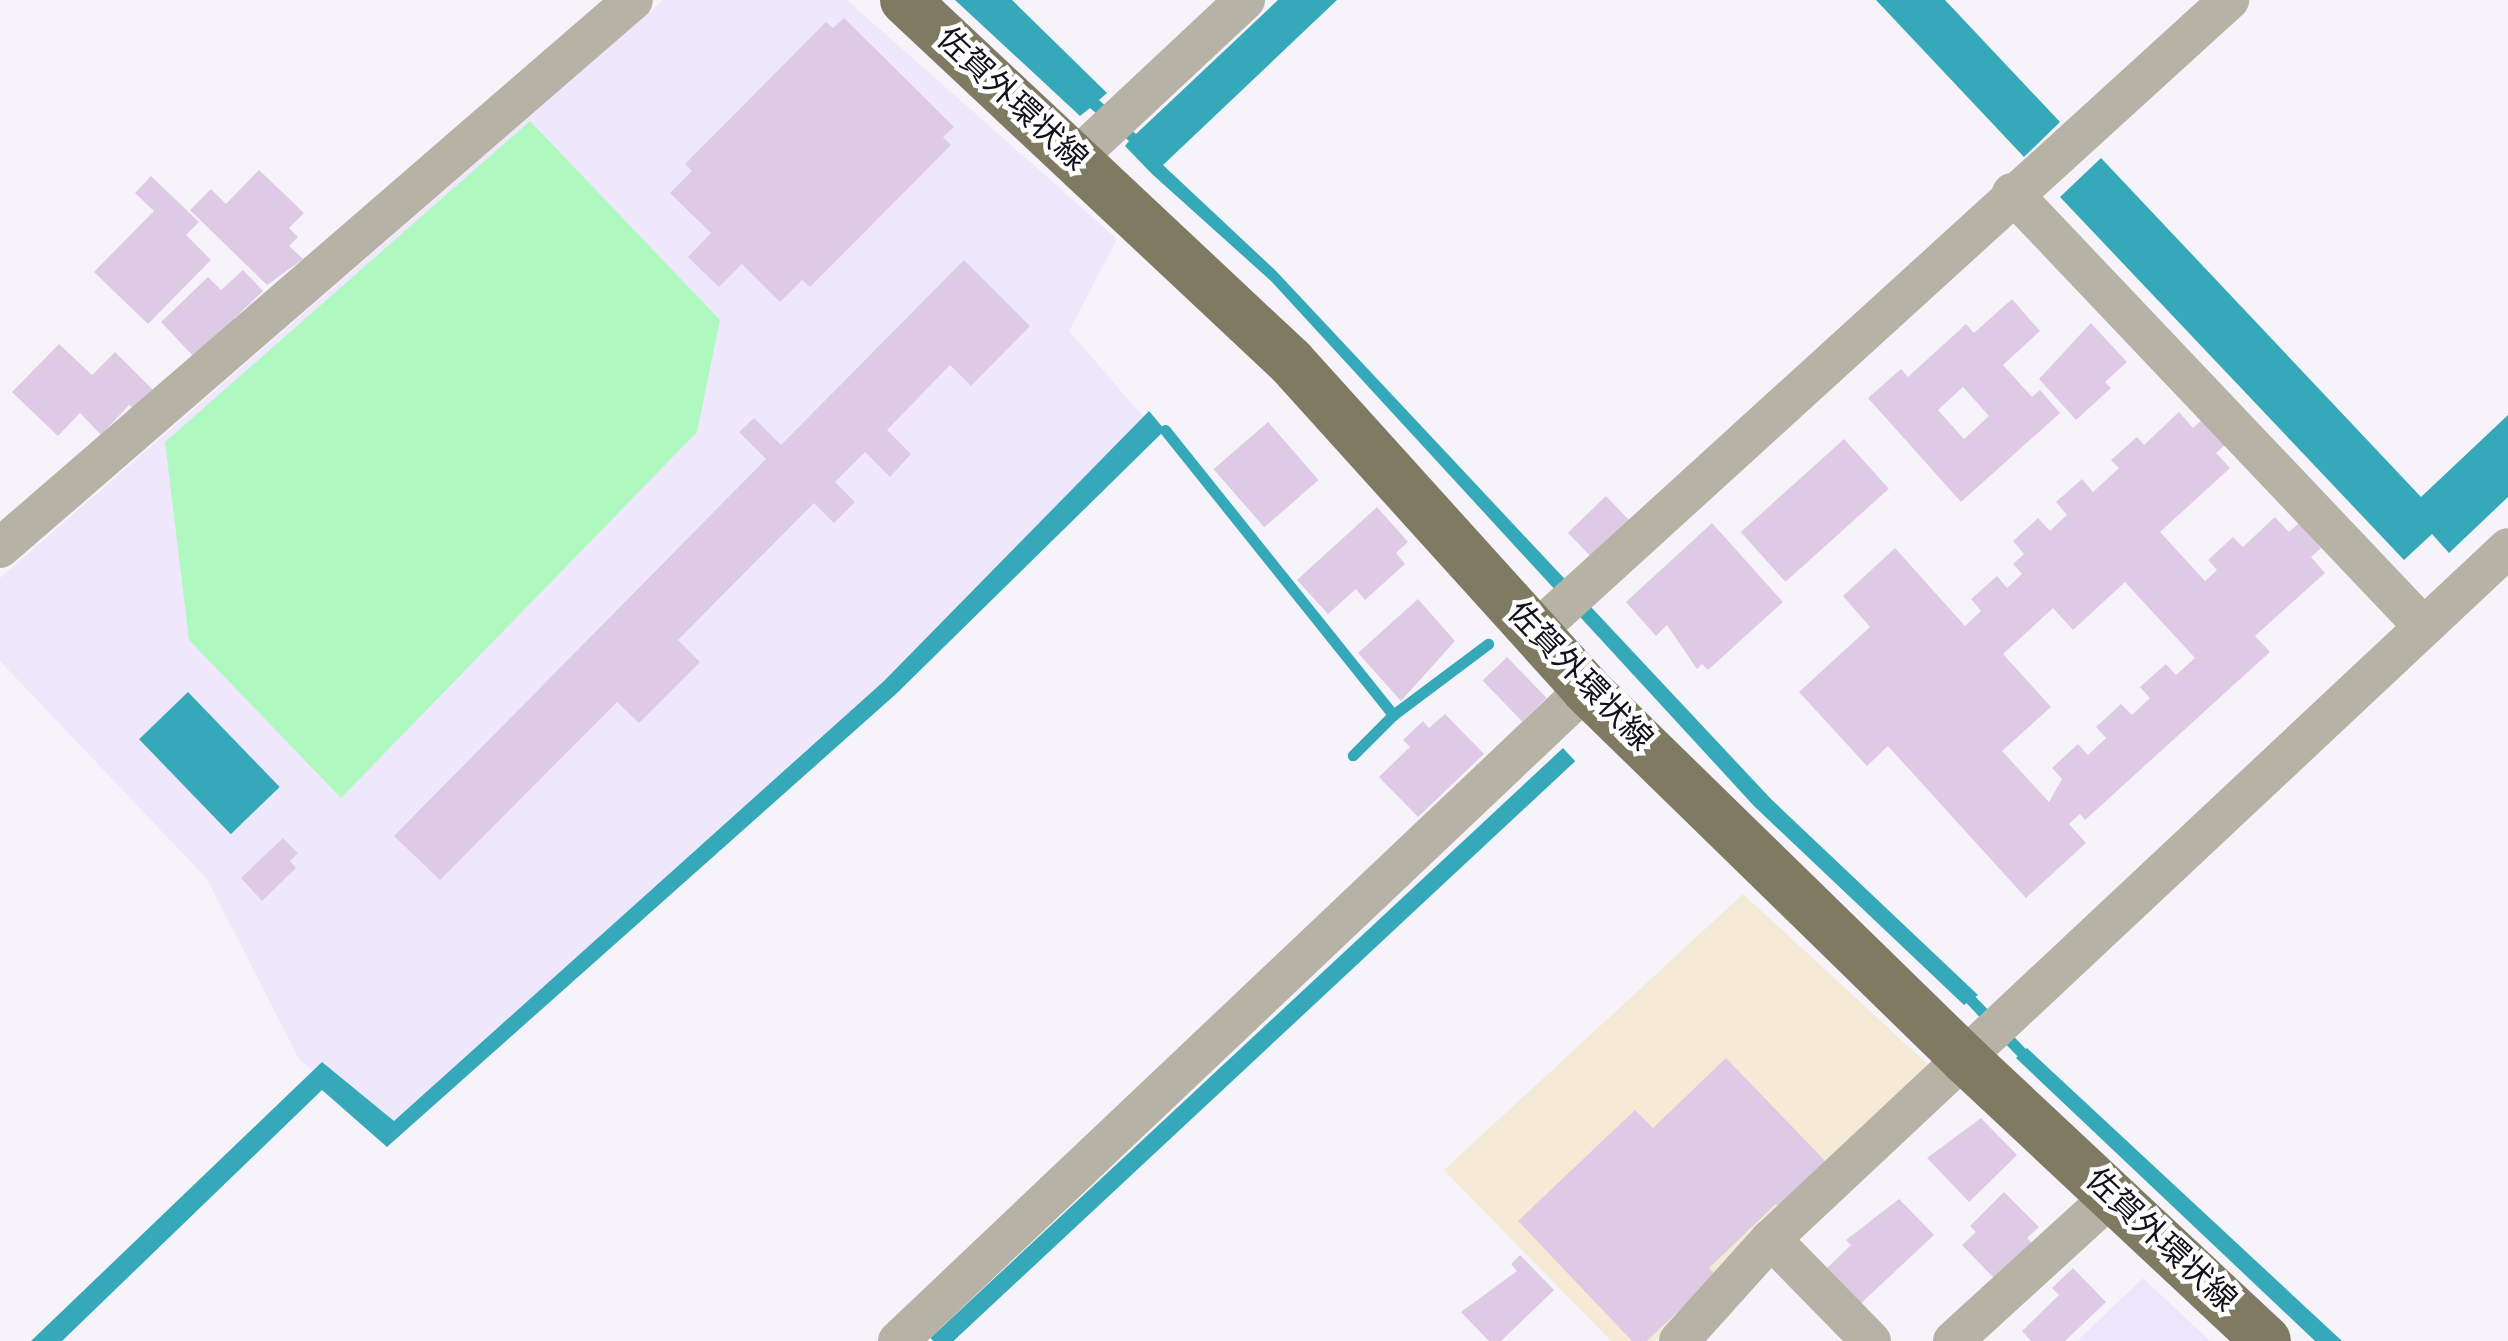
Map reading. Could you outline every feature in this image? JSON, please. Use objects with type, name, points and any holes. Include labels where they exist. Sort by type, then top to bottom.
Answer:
[{"type":"main road","name":"佐賀外環状線","points":[[905,0],[1102,135],[1290,362],[1559,610],[1586,689],[1986,1038],[2112,1196],[2266,1341]]},
{"type":"street","points":[[0,548],[543,90],[633,0]]},
{"type":"street","points":[[1102,135],[1246,0]]},
{"type":"street","points":[[1559,610],[2020,186],[2229,0]]},
{"type":"street","points":[[2020,186],[2424,627]]},
{"type":"street","points":[[1679,1341],[1771,1239],[2508,548]]},
{"type":"street","points":[[898,1341],[1586,689]]},
{"type":"street","points":[[1953,1341],[2112,1196]]},
{"type":"street","points":[[1771,1239],[1871,1341]]},
{"type":"shaded area","points":[[663,0],[847,0],[1117,239],[1069,331],[1154,429],[887,687],[389,1135],[299,1059],[207,879],[0,661],[0,578]]},
{"type":"shaded area","points":[[1743,894],[1934,1070],[1655,1341],[1611,1341],[1444,1170]]},
{"type":"shaded area","points":[[2143,1278],[2210,1341],[2077,1341]]},
{"type":"green space","points":[[530,121],[720,320],[697,432],[341,798],[189,640],[165,442]]},
{"type":"water","points":[[955,0],[1012,0],[1107,93],[1099,100],[1136,134],[1278,0],[1337,0],[1163,165],[1276,271],[1771,799],[1978,995],[1964,1005],[1754,806],[1271,281],[1152,174],[1125,146],[1129,141],[1090,108],[1080,116]]},
{"type":"water","points":[[1876,0],[1945,0],[2060,122],[2024,157]]},
{"type":"water","points":[[2101,158],[2421,497],[2508,415],[2508,497],[2449,553],[2432,534],[2404,560],[2060,197]]},
{"type":"water","points":[[1149,411],[1165,430],[896,694],[387,1147],[322,1090],[62,1341],[31,1341],[322,1062],[394,1121],[884,681]]},
{"type":"water","points":[[188,692],[280,787],[231,834],[139,739]]},
{"type":"water","points":[[1563,748],[1575,761],[953,1341],[930,1338]]},
{"type":"water","points":[[2027,1048],[2342,1341],[2315,1341],[2016,1058]]},
{"type":"building","points":[[844,18],[954,127],[943,137],[951,145],[810,287],[802,280],[780,302],[742,264],[719,287],[688,257],[711,233],[670,193],[692,171],[685,164],[826,22],[833,28]]},
{"type":"building","points":[[259,170],[304,213],[289,228],[298,237],[289,246],[303,259],[267,285],[190,210],[211,189],[226,204]]},
{"type":"building","points":[[151,176],[199,222],[186,235],[211,260],[148,324],[94,272],[154,211],[135,193]]},
{"type":"building","points":[[964,260],[1030,326],[971,386],[950,365],[887,430],[911,454],[890,477],[865,452],[835,482],[855,502],[834,523],[814,503],[678,640],[700,662],[639,723],[617,702],[440,880],[394,836],[766,459],[739,432],[754,418],[781,445]]},
{"type":"building","points":[[243,270],[263,291],[194,357],[161,322],[208,277],[221,290]]},
{"type":"building","points":[[2012,299],[2040,331],[2003,365],[2032,397],[2040,390],[2060,413],[1961,502],[1868,398],[1901,369],[1908,377],[1966,324],[1974,333]],"holes":[[[1963,387],[1989,416],[1964,439],[1938,410]]]},
{"type":"building","points":[[2091,323],[2127,362],[2105,382],[2111,388],[2076,420],[2039,379]]},
{"type":"building","points":[[59,344],[92,375],[115,352],[154,391],[135,410],[129,405],[101,435],[80,413],[58,436],[12,392]]},
{"type":"building","points":[[2179,412],[2193,428],[2203,419],[2226,444],[2216,453],[2230,468],[2160,532],[2205,581],[2217,570],[2208,560],[2233,537],[2243,547],[2275,517],[2289,532],[2299,523],[2321,548],[2311,557],[2325,573],[2255,636],[2270,652],[2085,820],[2080,814],[2069,824],[2086,843],[2026,898],[1888,746],[1867,766],[1799,692],[1870,627],[1843,596],[1895,548],[1965,626],[1981,611],[1971,599],[1997,576],[2007,588],[2022,574],[2013,564],[2024,554],[2013,541],[2038,518],[2050,531],[2067,515],[2056,502],[2082,479],[2093,492],[2119,468],[2111,460],[2137,437],[2144,445]],"holes":[[[2125,582],[2195,658],[2176,675],[2166,664],[2140,687],[2150,698],[2132,715],[2121,704],[2096,727],[2106,738],[2088,755],[2078,744],[2052,768],[2062,779],[2049,802],[2002,751],[2051,707],[2003,654],[2053,608],[2073,630]]]},
{"type":"building","points":[[1268,422],[1319,480],[1264,527],[1214,469]]},
{"type":"building","points":[[1844,439],[1889,489],[1786,582],[1741,532]]},
{"type":"building","points":[[1606,496],[1630,521],[1592,558],[1568,533]]},
{"type":"building","points":[[1377,507],[1408,542],[1396,553],[1405,564],[1365,600],[1356,589],[1328,614],[1297,580]]},
{"type":"building","points":[[1712,523],[1783,602],[1708,670],[1702,664],[1697,669],[1667,625],[1656,636],[1626,602]]},
{"type":"building","points":[[1418,599],[1455,641],[1401,701],[1358,653]]},
{"type":"building","points":[[1507,657],[1547,698],[1522,722],[1483,681]]},
{"type":"building","points":[[1445,714],[1484,754],[1418,817],[1379,777],[1410,747],[1403,740],[1423,721],[1429,728]]},
{"type":"building","points":[[283,838],[298,853],[290,861],[296,868],[262,901],[241,878]]},
{"type":"building","points":[[1726,1058],[1829,1165],[1782,1210],[1776,1204],[1709,1268],[1716,1275],[1647,1341],[1632,1341],[1518,1221],[1635,1110],[1653,1128]]},
{"type":"building","points":[[1981,1118],[2017,1155],[1969,1202],[1927,1158]]},
{"type":"building","points":[[2004,1192],[2039,1227],[2027,1238],[2032,1243],[1994,1278],[1962,1245],[1976,1232],[1970,1226]]},
{"type":"building","points":[[1899,1199],[1934,1235],[1856,1308],[1822,1273],[1851,1245],[1846,1240]]},
{"type":"building","points":[[1520,1255],[1554,1290],[1501,1341],[1489,1341],[1461,1312],[1517,1271],[1511,1264]]},
{"type":"building","points":[[2073,1268],[2106,1302],[2065,1341],[2031,1341],[2022,1331],[2059,1295],[2052,1288]]},
{"type":"waterway","points":[[1165,430],[1393,715],[1353,755]]},
{"type":"waterway","points":[[1393,715],[1488,644]]},
{"type":"waterway","points":[[1971,1000],[2022,1053]]}]
